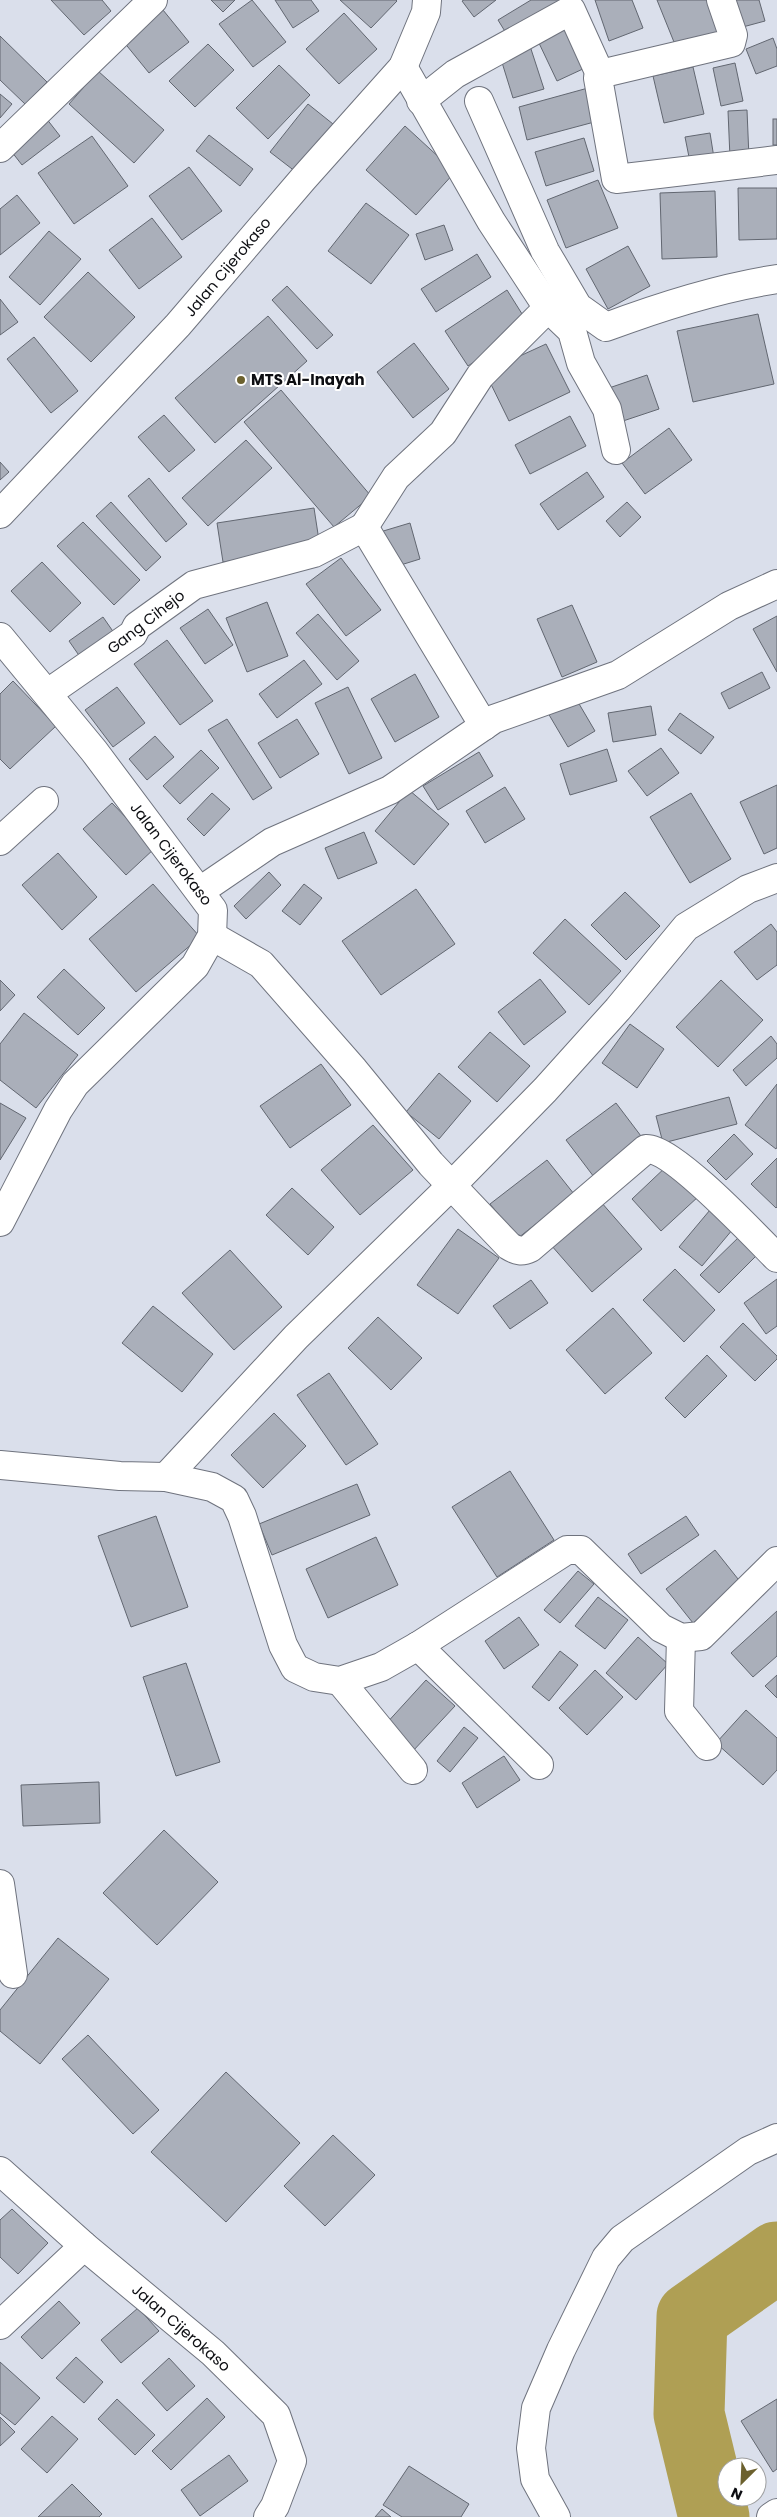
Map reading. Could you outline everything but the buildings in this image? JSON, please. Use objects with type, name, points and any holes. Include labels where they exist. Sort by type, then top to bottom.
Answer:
[{"type":"street","points":[[0,148],[154,0]]},
{"type":"street","name":"Jalan Cijerokaso","points":[[0,514],[178,325],[402,67],[426,12],[427,0]]},
{"type":"street","points":[[600,74],[731,44],[734,35],[721,0]]},
{"type":"street","points":[[421,101],[455,74],[571,10],[600,74],[598,78],[616,179],[777,160]]},
{"type":"street","points":[[402,67],[491,221],[548,308],[572,331],[581,363],[607,409],[616,450]]},
{"type":"street","points":[[479,101],[545,251],[578,307],[606,327],[651,310],[723,289],[777,279]]},
{"type":"street","points":[[484,726],[364,527],[396,477],[443,433],[480,376],[548,308]]},
{"type":"street","name":"Gang Cihejo","points":[[48,693],[133,634],[138,626],[194,585],[314,553],[364,527]]},
{"type":"street","points":[[200,891],[272,842],[390,790],[494,719],[618,675],[728,606],[777,584]]},
{"type":"street","name":"Jalan Cijerokaso","points":[[0,637],[48,693],[213,910],[212,936],[195,966],[76,1084],[58,1110],[0,1222]]},
{"type":"street","points":[[0,841],[44,801]]},
{"type":"street","points":[[166,1477],[296,1337],[452,1185],[546,1090],[618,1009],[686,927],[748,889],[777,878]]},
{"type":"street","points":[[212,936],[261,964],[354,1070],[431,1164],[510,1246],[520,1251],[530,1248],[646,1149],[652,1148],[668,1157],[724,1204],[777,1258]]},
{"type":"street","points":[[0,1465],[120,1476],[166,1477],[212,1487],[234,1499],[242,1516],[283,1645],[295,1668],[314,1677],[340,1681],[381,1667],[418,1646],[566,1550],[581,1550],[661,1628],[681,1638],[701,1636],[777,1561]]},
{"type":"street","points":[[681,1638],[679,1711],[706,1746]]},
{"type":"street","points":[[418,1646],[539,1765]]},
{"type":"street","points":[[340,1681],[413,1770]]},
{"type":"street","points":[[0,1884],[13,1974]]},
{"type":"street","points":[[556,2517],[535,2479],[530,2448],[536,2408],[561,2350],[606,2258],[622,2239],[748,2151],[777,2138]]},
{"type":"street","name":"Jalan Cijerokaso","points":[[0,2171],[84,2246],[213,2353],[276,2415],[292,2461],[275,2506],[268,2517]]},
{"type":"street","points":[[0,2325],[84,2246]]},
{"type":"street","points":[[771,2517],[777,2513]]},
{"type":"waterway","points":[[714,2517],[689,2414],[692,2317],[777,2257]]},
{"type":"place","name":"MTS Al-Inayah","points":[[241,380]]}]
